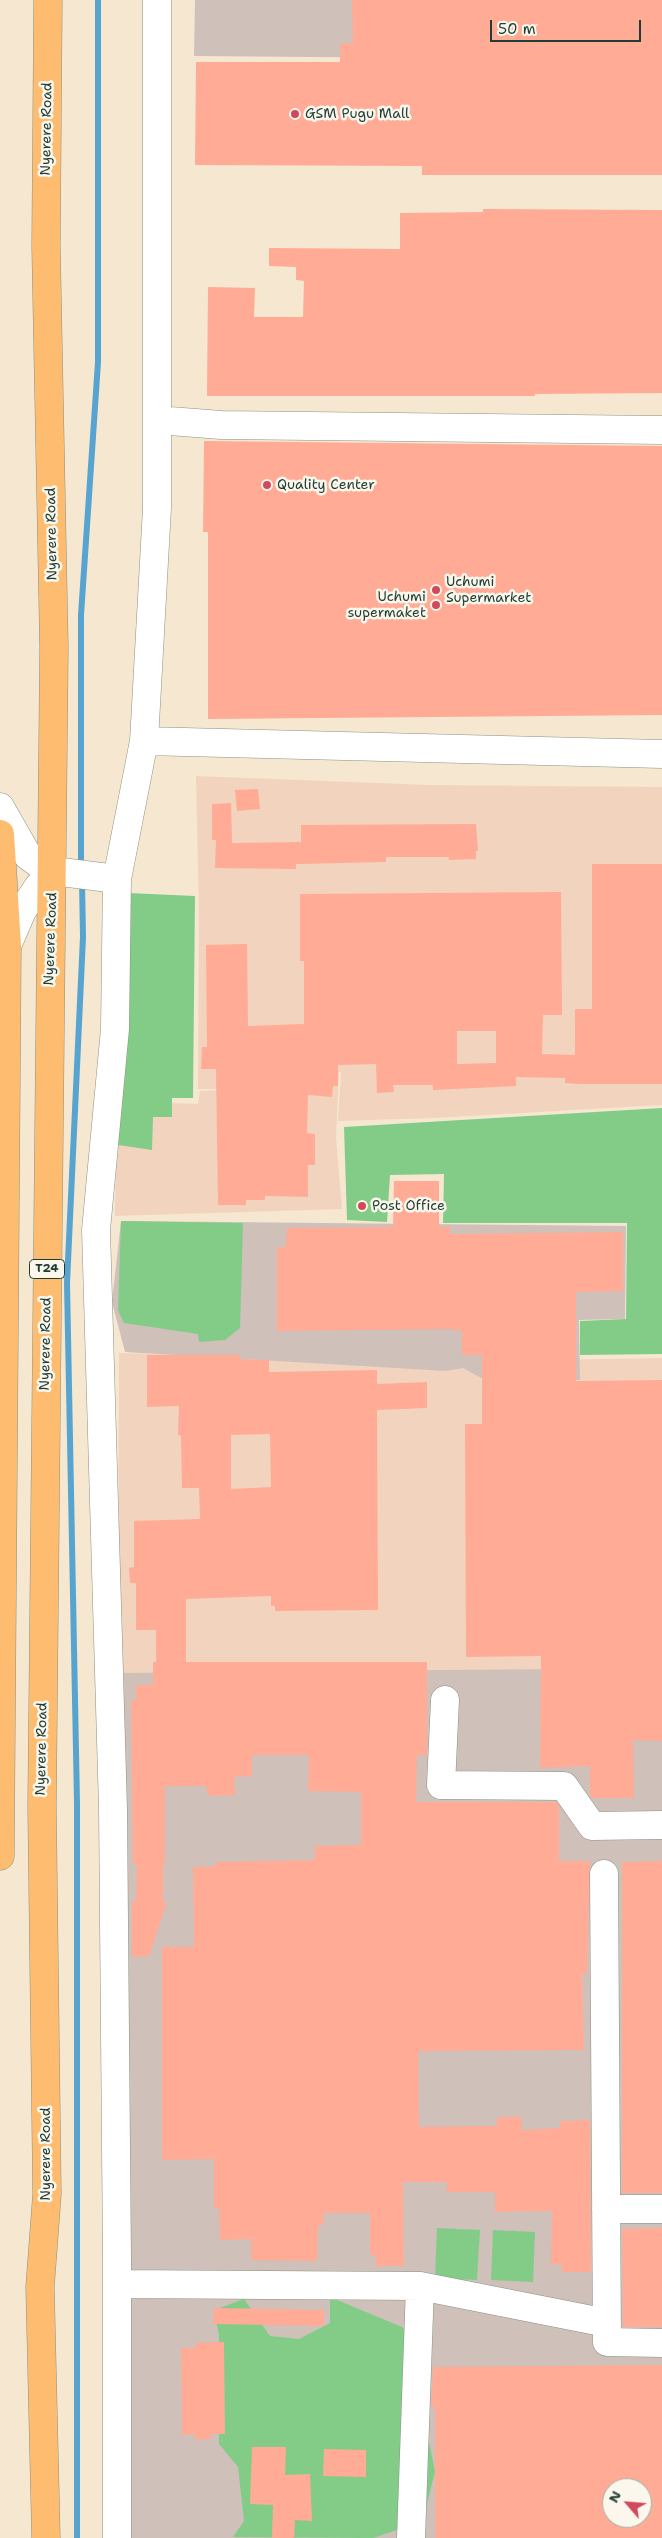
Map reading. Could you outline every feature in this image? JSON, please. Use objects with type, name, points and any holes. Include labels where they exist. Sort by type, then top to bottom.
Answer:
[{"type":"highway","name":"Nyerere Road","points":[[46,2538],[40,2286],[47,2194],[42,1806],[54,648],[46,246],[48,0]]},
{"type":"highway","points":[[0,834],[7,946],[0,1856]]},
{"type":"street","points":[[117,2538],[113,1808],[96,1230],[115,1029],[117,879],[144,741],[157,508],[158,0]]},
{"type":"street","points":[[157,420],[221,425],[662,430]]},
{"type":"street","points":[[144,741],[662,754]]},
{"type":"street","points":[[0,807],[28,856],[53,871],[117,879]]},
{"type":"street","points":[[7,946],[22,911],[38,887],[53,871]]},
{"type":"street","points":[[445,1700],[441,1785],[564,1786],[592,1826],[662,1824]]},
{"type":"street","points":[[604,1874],[607,2342],[662,2343]]},
{"type":"street","points":[[606,2209],[662,2209]]},
{"type":"street","points":[[117,2284],[420,2286],[607,2323]]},
{"type":"street","points":[[411,2538],[420,2286]]},
{"type":"shaded area","points":[[195,0],[662,0],[662,60],[194,56]]},
{"type":"shaded area","points":[[196,776],[429,785],[662,787],[662,1105],[435,1118],[338,1121],[341,1072],[314,1073],[339,1073],[336,1137],[342,1209],[115,1216],[116,1144],[141,1102],[198,1104],[200,1091],[242,1089],[198,1089],[199,914]]},
{"type":"shaded area","points":[[121,1221],[626,1226],[625,1319],[579,1320],[580,1380],[483,1379],[463,1368],[446,1371],[125,1352],[112,1302]]},
{"type":"shaded area","points":[[119,1353],[486,1361],[662,1358],[662,1682],[212,1685],[118,1683]]},
{"type":"shaded area","points":[[662,1668],[662,2538],[127,2538],[124,1673]]},
{"type":"green space","points":[[128,893],[195,896],[193,1098],[172,1098],[172,1117],[153,1117],[152,1150],[118,1145]]},
{"type":"green space","points":[[662,1108],[662,1354],[580,1355],[580,1321],[626,1319],[627,1223],[443,1223],[444,1174],[390,1175],[387,1222],[347,1220],[344,1127]]},
{"type":"green space","points":[[121,1221],[243,1223],[240,1328],[225,1340],[199,1342],[198,1334],[124,1323],[118,1310]]},
{"type":"green space","points":[[437,2228],[480,2230],[477,2280],[435,2278]]},
{"type":"green space","points":[[493,2230],[535,2232],[533,2282],[491,2280]]},
{"type":"green space","points":[[330,2297],[402,2327],[423,2349],[428,2436],[435,2472],[421,2527],[403,2528],[373,2538],[233,2537],[244,2521],[238,2467],[219,2444],[219,2335],[214,2310],[244,2299],[270,2336],[299,2339],[330,2323]]},
{"type":"building","points":[[352,0],[662,0],[662,175],[422,175],[422,166],[195,165],[196,62],[340,62],[340,44],[353,43]]},
{"type":"building","points":[[483,209],[662,210],[662,393],[535,394],[535,396],[207,396],[208,287],[255,288],[254,317],[303,317],[304,281],[296,280],[296,267],[269,266],[269,248],[400,249],[400,213],[483,212]]},
{"type":"building","points":[[204,441],[662,446],[662,715],[208,719],[208,532],[203,532]]},
{"type":"building","points":[[258,789],[260,809],[237,811],[235,790]]},
{"type":"building","points":[[231,803],[232,843],[301,842],[301,825],[476,824],[478,851],[476,851],[476,859],[449,860],[449,857],[386,857],[386,862],[296,864],[296,869],[215,868],[216,840],[212,840],[212,804]]},
{"type":"building","points":[[592,864],[662,864],[662,1084],[579,1084],[565,1083],[565,1078],[516,1077],[516,1086],[433,1090],[433,1085],[393,1085],[394,1092],[377,1093],[376,1064],[338,1065],[338,1086],[333,1086],[332,1097],[308,1095],[307,1133],[315,1134],[315,1165],[308,1165],[308,1197],[265,1196],[265,1200],[246,1200],[246,1205],[218,1205],[216,1069],[201,1069],[202,1047],[207,1047],[206,945],[247,944],[248,1026],[304,1024],[304,961],[300,961],[300,894],[561,892],[562,1015],[543,1015],[542,1054],[575,1055],[575,1009],[592,1009]],"holes":[[[457,1031],[496,1031],[496,1063],[457,1064]]]},
{"type":"building","points":[[394,1181],[439,1181],[439,1227],[450,1227],[450,1234],[623,1232],[623,1291],[576,1292],[576,1381],[662,1380],[662,1741],[633,1740],[634,1798],[592,1798],[590,1795],[590,1766],[540,1768],[541,1656],[466,1657],[465,1424],[482,1424],[482,1355],[462,1355],[462,1331],[450,1329],[277,1331],[277,1247],[286,1247],[287,1228],[393,1227]]},
{"type":"building","points":[[147,1355],[240,1355],[240,1359],[269,1360],[269,1372],[377,1370],[377,1384],[427,1382],[427,1408],[377,1410],[378,1610],[275,1611],[275,1606],[271,1606],[271,1596],[186,1599],[186,1662],[427,1662],[427,1755],[417,1755],[416,1802],[556,1802],[559,1806],[559,1861],[590,1861],[587,1974],[582,1974],[584,2050],[418,2051],[419,2127],[497,2126],[497,2117],[521,2117],[522,2130],[560,2128],[560,2121],[590,2120],[591,2272],[562,2272],[562,2265],[551,2264],[552,2211],[495,2212],[495,2192],[447,2192],[447,2182],[403,2182],[404,2266],[376,2266],[376,2255],[370,2255],[370,2213],[323,2213],[324,2224],[318,2226],[317,2261],[251,2260],[251,2239],[220,2240],[219,2208],[214,2208],[214,2159],[162,2160],[162,1947],[194,1947],[193,1867],[213,1867],[217,1862],[315,1860],[315,1846],[361,1845],[361,1792],[308,1791],[309,1755],[252,1755],[252,1776],[234,1777],[235,1795],[208,1796],[206,1786],[165,1786],[163,1902],[167,1902],[149,1956],[132,1957],[132,1901],[136,1901],[137,1864],[133,1864],[131,1700],[136,1700],[136,1685],[153,1685],[153,1662],[156,1662],[156,1630],[136,1630],[136,1583],[130,1583],[129,1568],[134,1567],[134,1521],[200,1519],[199,1488],[182,1488],[181,1436],[178,1435],[179,1406],[147,1407]],"holes":[[[270,1434],[271,1487],[231,1489],[231,1435]]]},
{"type":"building","points":[[662,1861],[662,2193],[622,2193],[622,1862]]},
{"type":"building","points":[[662,2228],[662,2327],[623,2327],[622,2229]]},
{"type":"building","points":[[214,2308],[324,2310],[324,2326],[213,2324]]},
{"type":"building","points":[[224,2342],[225,2434],[211,2434],[211,2439],[195,2440],[195,2434],[182,2435],[181,2348],[196,2348],[195,2343]]},
{"type":"building","points":[[662,2365],[662,2538],[435,2538],[435,2407],[431,2407],[433,2367]]},
{"type":"building","points":[[252,2447],[286,2447],[285,2475],[310,2474],[312,2521],[295,2520],[294,2538],[272,2538],[273,2505],[250,2504]]},
{"type":"building","points":[[324,2449],[366,2450],[366,2477],[323,2476]]},
{"type":"waterway","points":[[81,868],[81,615],[98,362],[98,0]]},
{"type":"waterway","points":[[77,2538],[77,1803],[67,1283],[83,937],[82,881]]},
{"type":"place","name":"GSM Pugu Mall","points":[[295,114]]},
{"type":"place","name":"Quality Center","points":[[267,485]]},
{"type":"place","name":"Uchumi Supermarket","points":[[436,590]]},
{"type":"place","name":"Uchumi supermaket","points":[[436,605]]},
{"type":"place","name":"Post Office","points":[[362,1206]]}]
